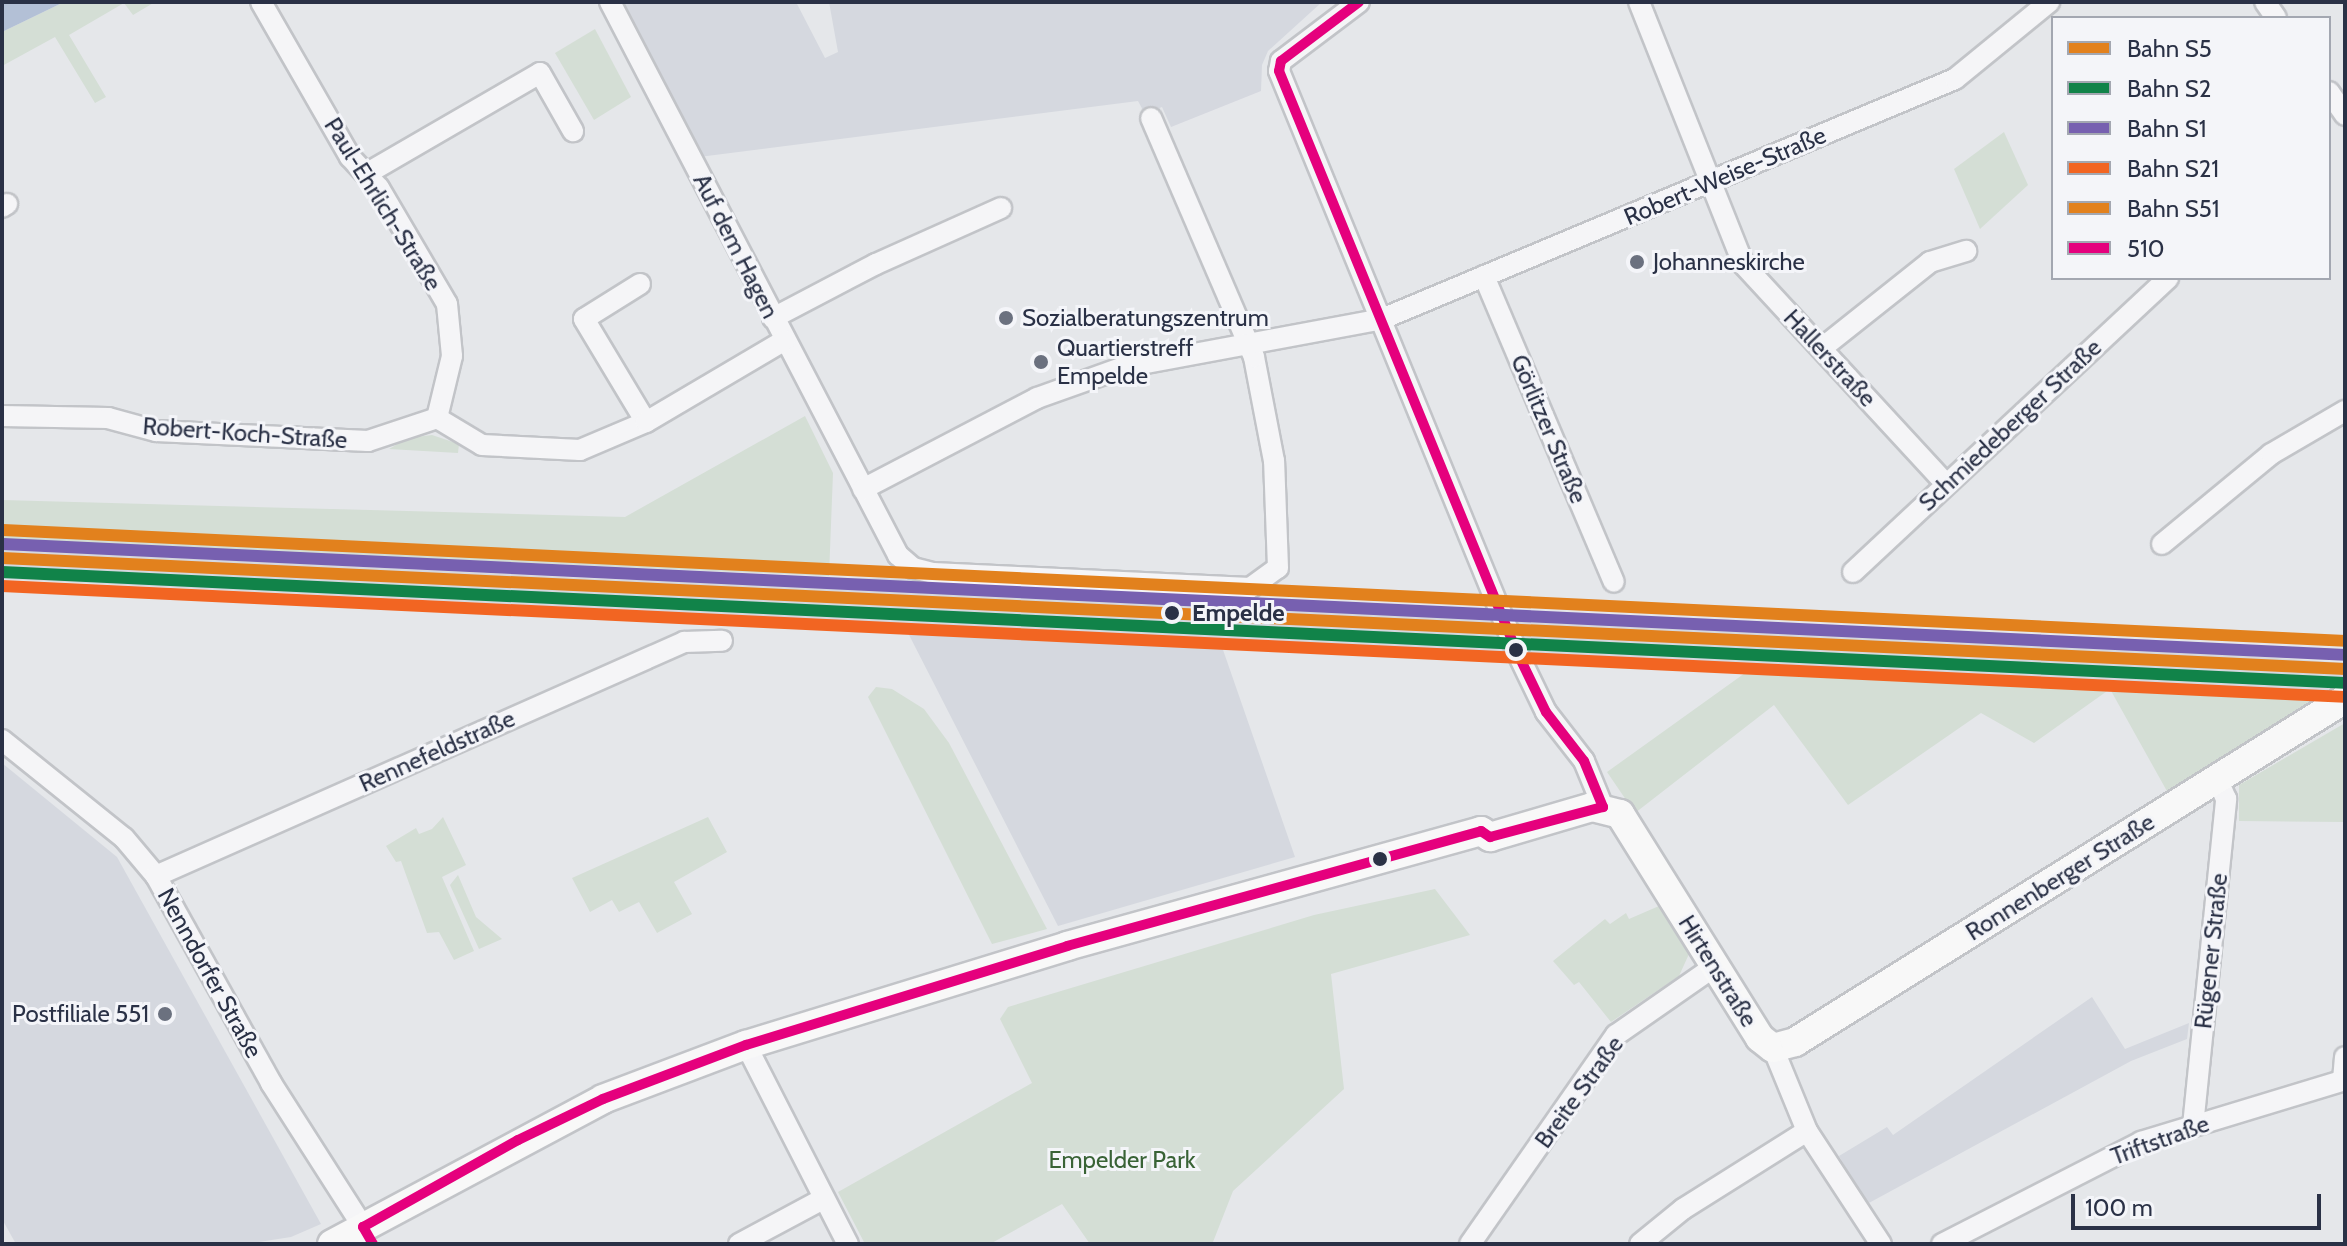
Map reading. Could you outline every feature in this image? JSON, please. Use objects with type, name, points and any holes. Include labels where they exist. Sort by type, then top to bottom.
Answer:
[{"type":"street","name":"Paul-Ehrlich-Straße","points":[[261,2],[350,157],[379,188],[451,316],[452,356],[437,418]]},
{"type":"street","name":"Auf dem Hagen","points":[[610,2],[898,555],[913,568],[1250,588],[1278,568],[1279,538],[1268,423],[1247,343]]},
{"type":"street","name":"Robert-Weise-Straße","points":[[863,489],[1037,398],[1124,367],[1382,319],[1955,79],[2049,2]]},
{"type":"street","points":[[332,1244],[367,1239],[518,1140],[603,1099],[749,1053],[1007,963],[1481,831],[1490,837],[1603,807],[1584,761],[1546,712],[1516,650],[1279,71],[1281,61],[1355,3]]},
{"type":"street","name":"Hallerstraße","points":[[1646,5],[1709,183],[1743,264],[1946,484]]},
{"type":"street","points":[[366,174],[540,73],[573,131]]},
{"type":"street","points":[[2331,96],[2340,116]]},
{"type":"street","points":[[1151,118],[1247,343]]},
{"type":"street","points":[[773,318],[876,264],[1001,208]]},
{"type":"street","points":[[1822,348],[1930,262],[1966,251]]},
{"type":"street","name":"Görlitzer Straße","points":[[1484,276],[1614,582]]},
{"type":"street","name":"Schmiedeberger Straße","points":[[1853,572],[2166,280]]},
{"type":"street","points":[[640,284],[584,319],[646,422]]},
{"type":"street","points":[[437,418],[482,445],[580,450],[646,422],[785,340]]},
{"type":"street","points":[[2162,544],[2271,454],[2345,411]]},
{"type":"street","name":"Robert-Koch-Straße","points":[[2,416],[108,418],[156,431],[368,441],[437,418]]},
{"type":"street","name":"Rennefeldstraße","points":[[156,876],[684,642],[722,641]]},
{"type":"street","name":"Ronnenberger Straße","points":[[1773,1048],[1795,1042],[2345,699]]},
{"type":"street","name":"Nenndorfer Straße","points":[[2,740],[113,829],[156,876],[271,1083],[367,1239]]},
{"type":"street","name":"Rügener Straße","points":[[2193,1126],[2226,799],[2217,778]]},
{"type":"street","name":"Hirtenstraße","points":[[1603,807],[1630,826],[1714,967],[1760,1038],[1773,1048],[1807,1131],[1881,1244]]},
{"type":"street","name":"Breite Straße","points":[[1470,1244],[1616,1035],[1714,967]]},
{"type":"street","points":[[749,1053],[848,1244]]},
{"type":"street","points":[[2344,1080],[2345,1057]]},
{"type":"street","name":"Triftstraße","points":[[1942,1244],[2141,1142],[2344,1080]]},
{"type":"street","points":[[1640,1244],[1683,1209],[1807,1131]]},
{"type":"street","points":[[739,1244],[823,1199]]},
{"type":"shaded area","points":[[619,2],[796,2],[825,58],[838,52],[829,2],[1322,2],[1268,51],[1262,65],[1261,91],[1171,127],[1162,107],[1145,114],[1138,101],[699,157]]},
{"type":"shaded area","points":[[2,549],[625,580],[884,578],[1528,617],[1946,634],[2345,663],[2345,690],[2338,695],[1221,644],[1295,857],[1058,926],[907,631],[625,610],[2,579]]},
{"type":"shaded area","points":[[2,763],[117,857],[321,1224],[291,1237],[253,1243],[16,1244],[2,1219]]},
{"type":"shaded area","points":[[2092,997],[2125,1049],[2189,1023],[2187,1039],[2131,1061],[1867,1204],[1839,1156],[1887,1127],[1893,1135]]},
{"type":"green space","points":[[64,2],[155,2],[133,15],[124,3],[69,35],[106,97],[95,103],[55,37],[2,66],[2,32]]},
{"type":"green space","points":[[595,29],[631,97],[594,120],[555,53]]},
{"type":"green space","points":[[2004,132],[2028,185],[1980,229],[1954,169]]},
{"type":"green space","points":[[805,416],[833,473],[829,576],[2,540],[2,500],[625,517]]},
{"type":"green space","points":[[432,435],[459,444],[458,453],[389,449],[408,438]]},
{"type":"green space","points":[[1752,668],[2338,695],[2168,793],[2110,689],[2034,743],[1981,713],[1848,805],[1774,705],[1635,813],[1607,772]]},
{"type":"green space","points":[[876,687],[892,689],[924,709],[949,743],[1047,929],[992,944],[868,697]]},
{"type":"green space","points":[[2345,723],[2345,822],[2239,821],[2239,785]]},
{"type":"green space","points":[[443,817],[466,865],[442,877],[474,951],[454,960],[439,932],[427,933],[401,861],[396,862],[386,846],[416,828],[419,834],[432,829]]},
{"type":"green space","points":[[708,817],[727,852],[674,882],[692,914],[657,933],[639,902],[619,912],[612,900],[590,912],[572,878]]},
{"type":"green space","points":[[458,875],[476,917],[502,939],[479,949],[450,885]]},
{"type":"green space","name":"Empelder Park","points":[[1435,889],[1470,935],[1331,974],[1344,1089],[1233,1191],[1213,1242],[1090,1244],[1062,1204],[990,1244],[865,1244],[838,1192],[1032,1083],[1000,1019],[1008,1007],[1314,915]]},
{"type":"green space","points":[[1659,906],[1689,954],[1679,976],[1611,1022],[1579,982],[1574,985],[1553,961],[1605,919],[1610,924],[1626,913],[1629,919]]},
{"type":"water","points":[[2,2],[64,2],[2,32]]},
{"type":"rail line","name":"S51","points":[[3,530],[2345,641]]},
{"type":"rail line","name":"S1","points":[[3,544],[2345,655]]},
{"type":"rail line","name":"S5","points":[[2,558],[2345,669]]},
{"type":"rail line","name":"S2","points":[[2,572],[2344,683]]},
{"type":"rail line","name":"S21","points":[[2,586],[2344,697]]},
{"type":"transit line","name":"510","points":[[1359,2],[1281,61],[1279,71],[1516,650],[1546,712],[1584,761],[1603,807]]},
{"type":"transit line","name":"510","points":[[1490,837],[1603,807]]},
{"type":"transit line","name":"510","points":[[373,1244],[363,1227],[518,1140],[603,1099],[746,1045],[1067,946],[1481,831],[1490,837]]},
{"type":"place","name":"Johanneskirche","points":[[1637,262]]},
{"type":"place","name":"Sozialberatungszentrum","points":[[1006,318]]},
{"type":"place","name":"Quartierstreff Empelde","points":[[1041,362]]},
{"type":"place","name":"Empelde","points":[[1172,613]]},
{"type":"place","name":"Postfiliale 551","points":[[165,1014]]}]
